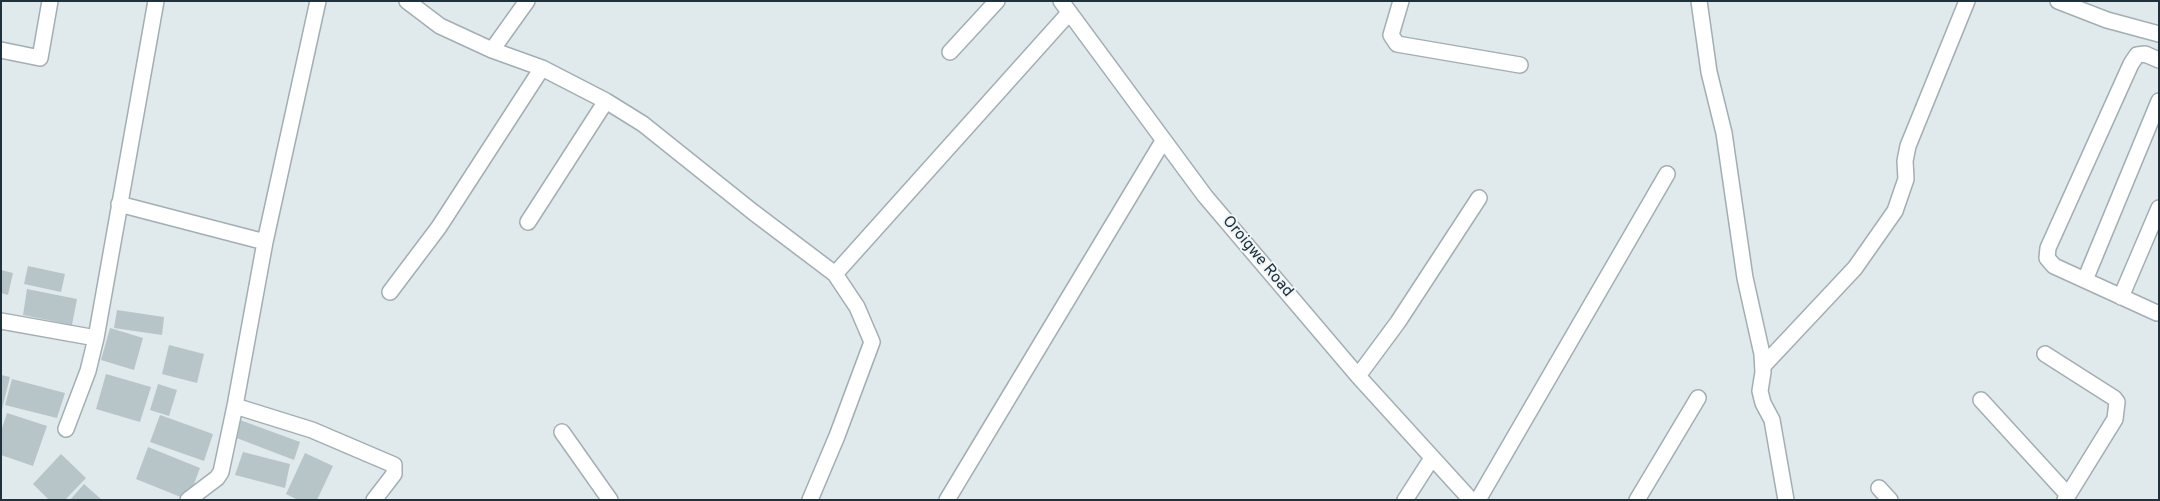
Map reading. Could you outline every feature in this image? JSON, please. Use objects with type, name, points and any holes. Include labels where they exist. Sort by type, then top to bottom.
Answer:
[{"type":"street","points":[[1,50],[40,58],[50,1]]},
{"type":"street","points":[[66,428],[88,371],[96,338],[156,1]]},
{"type":"street","points":[[188,500],[217,478],[221,472],[265,242],[318,1]]},
{"type":"street","points":[[407,1],[440,26],[492,50],[542,68],[606,101],[651,129],[753,212],[835,274],[856,307],[872,342],[837,436],[810,500]]},
{"type":"street","points":[[492,50],[527,1]]},
{"type":"street","points":[[950,52],[997,1]]},
{"type":"street","points":[[1401,1],[1391,35],[1397,44],[1520,65]]},
{"type":"street","points":[[1699,1],[1709,72],[1724,133],[1745,278],[1762,354],[1763,366],[1760,391],[1763,403],[1772,420],[1786,500]]},
{"type":"street","points":[[1763,366],[1855,268],[1895,211],[1906,179],[1905,161],[1908,146],[1967,1]]},
{"type":"street","points":[[2058,1],[2107,20],[2159,34]]},
{"type":"street","points":[[835,274],[1065,7]]},
{"type":"street","name":"Oroigwe Road","points":[[1065,7],[1205,196],[1358,376],[1471,500]]},
{"type":"street","points":[[2157,313],[2054,266],[2047,258],[2048,248],[2131,64],[2137,55],[2145,54],[2159,60]]},
{"type":"street","points":[[390,292],[439,227],[542,68]]},
{"type":"street","points":[[528,222],[606,101]]},
{"type":"street","points":[[2085,280],[2159,101]]},
{"type":"street","points":[[947,500],[1163,141]]},
{"type":"street","points":[[1478,500],[1667,174]]},
{"type":"street","points":[[1358,376],[1398,322],[1479,198]]},
{"type":"street","points":[[119,204],[265,242]]},
{"type":"street","points":[[2121,296],[2159,208]]},
{"type":"street","points":[[1,321],[96,338]]},
{"type":"street","points":[[1981,400],[2067,497],[2115,419],[2118,402],[2045,354]]},
{"type":"street","points":[[1637,500],[1698,398]]},
{"type":"street","points":[[235,406],[312,430],[394,465],[394,474],[374,500]]},
{"type":"street","points":[[562,432],[610,500]]},
{"type":"street","points":[[1405,500],[1432,458]]},
{"type":"street","points":[[1879,488],[1890,500]]},
{"type":"building","points":[[28,266],[65,274],[61,292],[24,284]]},
{"type":"building","points":[[1,270],[13,273],[8,295],[1,293]]},
{"type":"building","points":[[27,289],[77,299],[72,325],[23,315]]},
{"type":"building","points":[[117,310],[164,317],[162,335],[114,328]]},
{"type":"building","points":[[110,328],[143,338],[134,370],[101,360]]},
{"type":"building","points":[[169,345],[204,354],[197,383],[162,374]]},
{"type":"building","points":[[106,374],[151,387],[140,422],[96,409]]},
{"type":"building","points":[[1,375],[10,377],[2,409],[1,409]]},
{"type":"building","points":[[12,379],[65,393],[57,418],[5,405]]},
{"type":"building","points":[[158,384],[177,390],[169,416],[150,410]]},
{"type":"building","points":[[7,413],[47,426],[33,466],[1,455],[1,431]]},
{"type":"building","points":[[160,415],[213,434],[204,461],[150,442]]},
{"type":"building","points":[[240,420],[300,442],[294,460],[234,437]]},
{"type":"building","points":[[148,447],[200,468],[188,500],[136,479]]},
{"type":"building","points":[[243,452],[290,464],[285,488],[235,475]]},
{"type":"building","points":[[305,453],[333,466],[317,500],[298,500],[286,494]]},
{"type":"building","points":[[61,454],[86,478],[65,500],[49,500],[33,484]]},
{"type":"building","points":[[84,484],[102,500],[70,500]]}]
